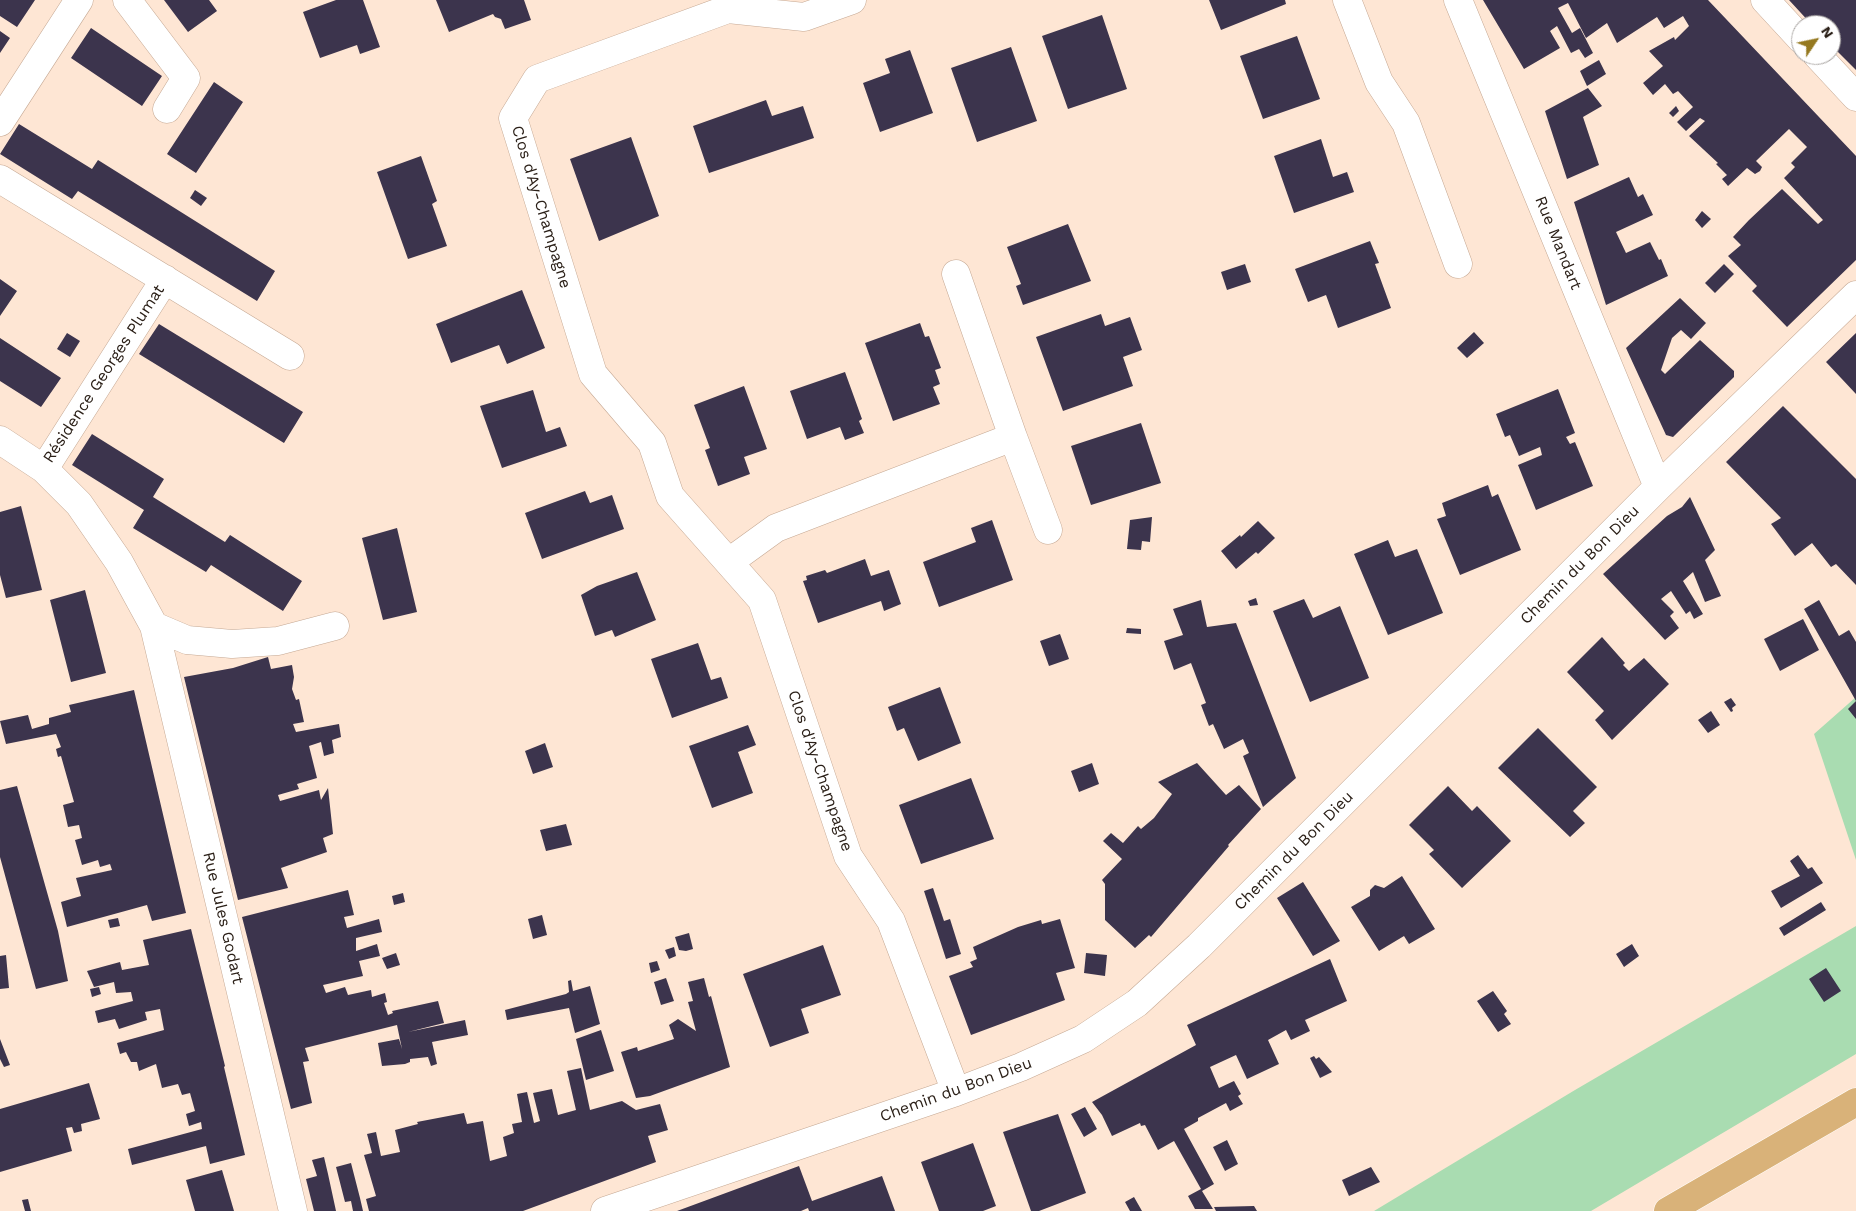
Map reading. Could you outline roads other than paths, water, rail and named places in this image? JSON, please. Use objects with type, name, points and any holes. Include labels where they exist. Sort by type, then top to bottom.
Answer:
[{"type":"main road","points":[[1668,1211],[1856,1102]]},
{"type":"street","points":[[0,122],[79,0]]},
{"type":"street","points":[[127,0],[186,78],[167,109]]},
{"type":"street","name":"Clos d'Ay-Champagne","points":[[852,0],[804,17],[728,9],[536,79],[513,118],[593,374],[652,443],[670,496],[762,600],[848,856],[890,921],[956,1092]]},
{"type":"street","points":[[1347,0],[1379,82],[1406,123],[1458,264]]},
{"type":"street","name":"Rue Mandart","points":[[1458,0],[1658,487]]},
{"type":"street","points":[[1765,0],[1791,27]]},
{"type":"street","points":[[1826,65],[1856,97]]},
{"type":"street","name":"Résidence Georges Plumat","points":[[0,179],[290,356]]},
{"type":"street","points":[[956,274],[1048,530]]},
{"type":"street","name":"Résidence Georges Plumat","points":[[44,470],[165,279]]},
{"type":"street","name":"Chemin du Bon Dieu","points":[[605,1211],[956,1092],[1021,1067],[1082,1039],[1137,1003],[1199,946],[1658,487],[1856,295]]},
{"type":"street","points":[[729,562],[776,528],[1013,437]]},
{"type":"street","name":"Résidence Georges Plumat","points":[[0,440],[44,470],[79,504],[119,562],[154,626]]},
{"type":"street","points":[[154,626],[187,640],[232,644],[278,641],[335,626]]},
{"type":"street","name":"Rue Jules Godart","points":[[154,626],[293,1211]]}]
